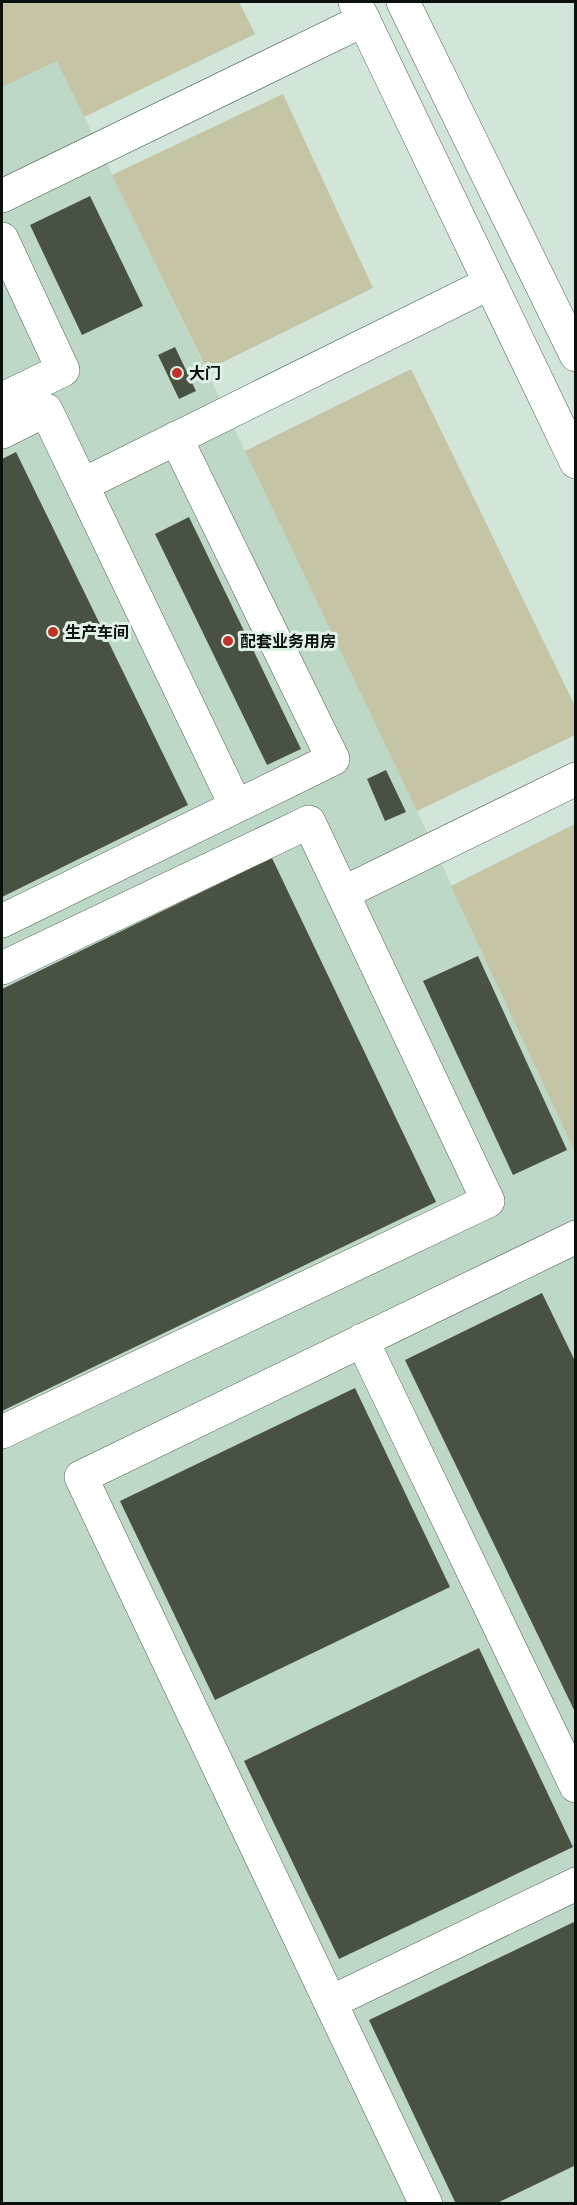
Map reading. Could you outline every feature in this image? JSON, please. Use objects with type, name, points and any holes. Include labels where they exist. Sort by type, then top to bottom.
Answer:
[{"type":"main road","points":[[403,2],[576,356]]},
{"type":"main road","points":[[2,196],[360,11],[576,462]]},
{"type":"main road","points":[[2,239],[63,370],[2,399]]},
{"type":"main road","points":[[82,484],[490,283]]},
{"type":"main road","points":[[2,432],[46,410],[236,806]]},
{"type":"main road","points":[[2,921],[333,759],[176,438]]},
{"type":"main road","points":[[343,893],[576,779]]},
{"type":"main road","points":[[2,968],[309,822],[488,1201],[2,1432]]},
{"type":"main road","points":[[426,2204],[81,1477],[576,1237]]},
{"type":"main road","points":[[362,1340],[576,1786]]},
{"type":"main road","points":[[331,2002],[576,1884]]},
{"type":"shaded area","points":[[2,2],[239,2],[255,34],[84,117],[57,61],[2,87]]},
{"type":"shaded area","points":[[57,60],[387,746],[575,1152],[576,2203],[2,2204],[2,87]]},
{"type":"shaded area","points":[[283,94],[373,288],[207,370],[112,175]]},
{"type":"shaded area","points":[[411,369],[576,708],[575,735],[417,811],[245,451]]},
{"type":"shaded area","points":[[575,824],[575,1152],[451,886]]},
{"type":"building","points":[[90,196],[143,306],[82,335],[30,225]]},
{"type":"building","name":"大门","points":[[175,347],[196,391],[179,399],[158,355]]},
{"type":"building","name":"生产车间","points":[[16,452],[188,805],[2,897],[2,459]]},
{"type":"building","name":"配套业务用房","points":[[189,517],[301,749],[267,765],[155,534]]},
{"type":"building","points":[[386,770],[406,812],[385,821],[367,779]]},
{"type":"building","points":[[272,858],[436,1202],[2,1411],[2,989]]},
{"type":"building","points":[[478,956],[567,1150],[513,1175],[423,981]]},
{"type":"building","points":[[542,1293],[576,1363],[576,1714],[405,1360]]},
{"type":"building","points":[[355,1388],[450,1587],[215,1700],[120,1501]]},
{"type":"building","points":[[479,1648],[573,1847],[339,1959],[244,1761]]},
{"type":"building","points":[[576,1921],[576,2165],[495,2204],[456,2204],[369,2020]]},
{"type":"place","name":"大门","points":[[177,373]]},
{"type":"place","name":"生产车间","points":[[53,632]]},
{"type":"place","name":"配套业务用房","points":[[228,641]]}]
